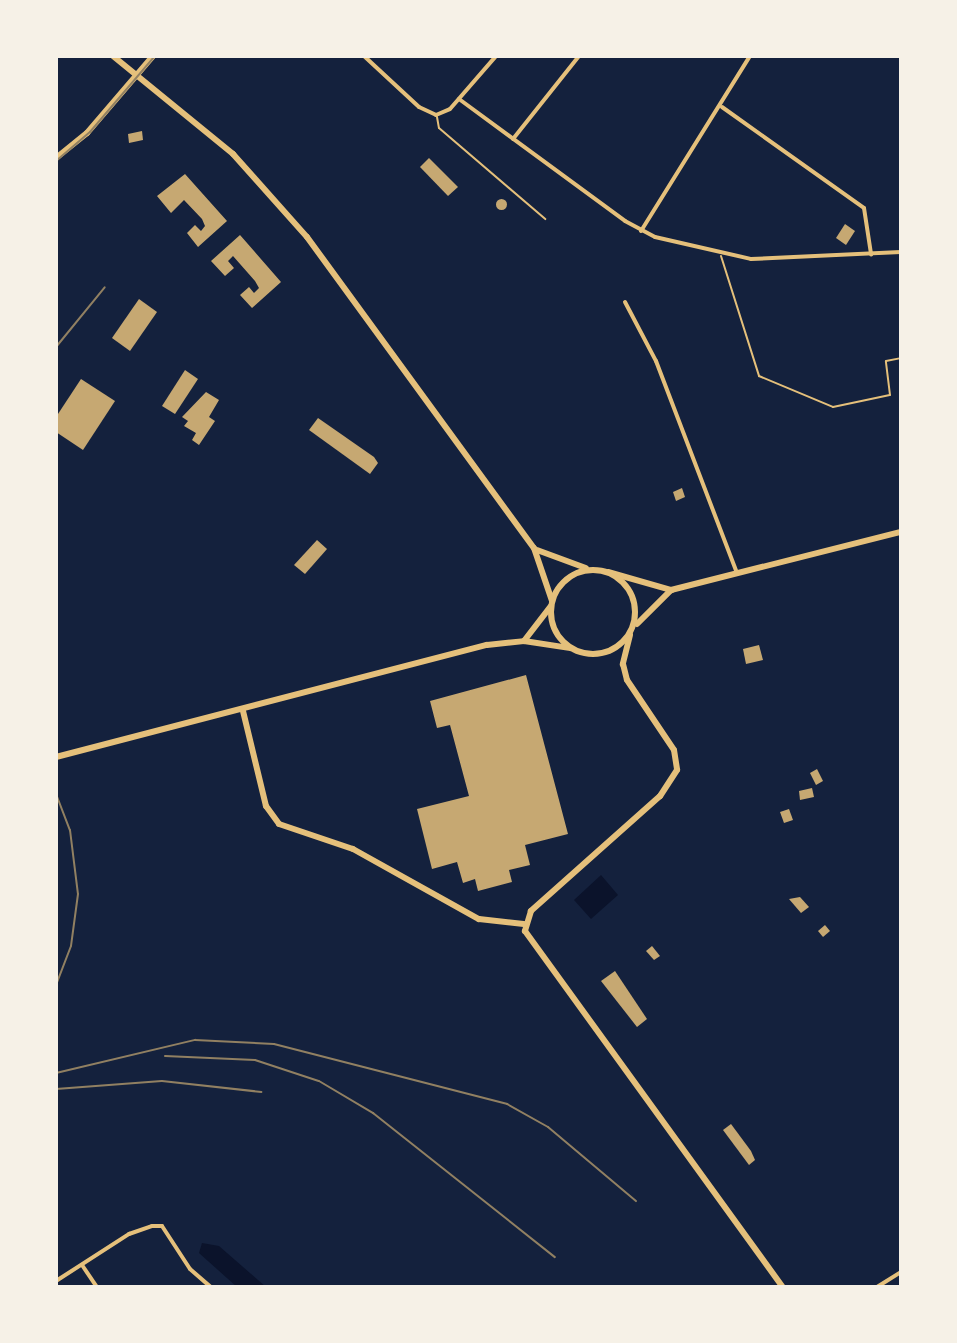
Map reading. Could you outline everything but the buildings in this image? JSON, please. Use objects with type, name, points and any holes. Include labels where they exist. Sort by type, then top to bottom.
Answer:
[{"type":"main road","points":[[113,56],[209,131],[279,204],[534,548],[552,604],[553,625],[570,648]]},
{"type":"main road","points":[[56,158],[87,133],[153,56]]},
{"type":"main road","points":[[534,548],[560,562],[671,590],[901,532]]},
{"type":"main road","points":[[524,641],[568,579],[594,570]]},
{"type":"main road","points":[[608,572],[624,583],[634,600],[631,632],[623,664],[627,680],[674,750],[677,770],[660,796],[531,911],[524,924],[528,939],[783,1287]]},
{"type":"main road","points":[[56,757],[243,711],[419,662],[524,641],[606,653],[671,590]]},
{"type":"main road","points":[[243,711],[266,806],[279,824],[353,849],[479,919],[524,924]]},
{"type":"street","points":[[364,56],[419,107],[436,115],[459,99],[496,56]]},
{"type":"street","points":[[513,139],[579,56]]},
{"type":"street","points":[[641,231],[722,107],[750,56]]},
{"type":"street","points":[[459,99],[641,231],[721,256],[785,261],[901,252]]},
{"type":"street","points":[[722,107],[864,208],[871,254]]},
{"type":"street","points":[[625,302],[656,361],[737,573]]},
{"type":"street","points":[[56,1281],[152,1226],[162,1226],[190,1269],[211,1287]]},
{"type":"street","points":[[82,1265],[97,1287]]},
{"type":"street","points":[[877,1287],[901,1272]]},
{"type":"lane","points":[[436,115],[439,128],[545,219]]},
{"type":"lane","points":[[721,256],[759,376],[833,407],[890,395],[886,361],[901,358]]},
{"type":"water","points":[[601,875],[618,895],[591,919],[574,900]]},
{"type":"water","points":[[202,1243],[219,1246],[266,1287],[237,1287],[199,1253]]},
{"type":"tram line","points":[[56,161],[90,132],[155,56]]},
{"type":"railway","points":[[56,347],[105,287]]},
{"type":"railway","points":[[56,794],[70,830],[78,894],[71,946],[56,985]]},
{"type":"railway","points":[[56,1073],[195,1040],[274,1044],[507,1104],[548,1127],[636,1201]]},
{"type":"railway","points":[[165,1056],[255,1060],[319,1081],[373,1113],[555,1257]]},
{"type":"railway","points":[[56,1089],[162,1081],[261,1092]]}]
